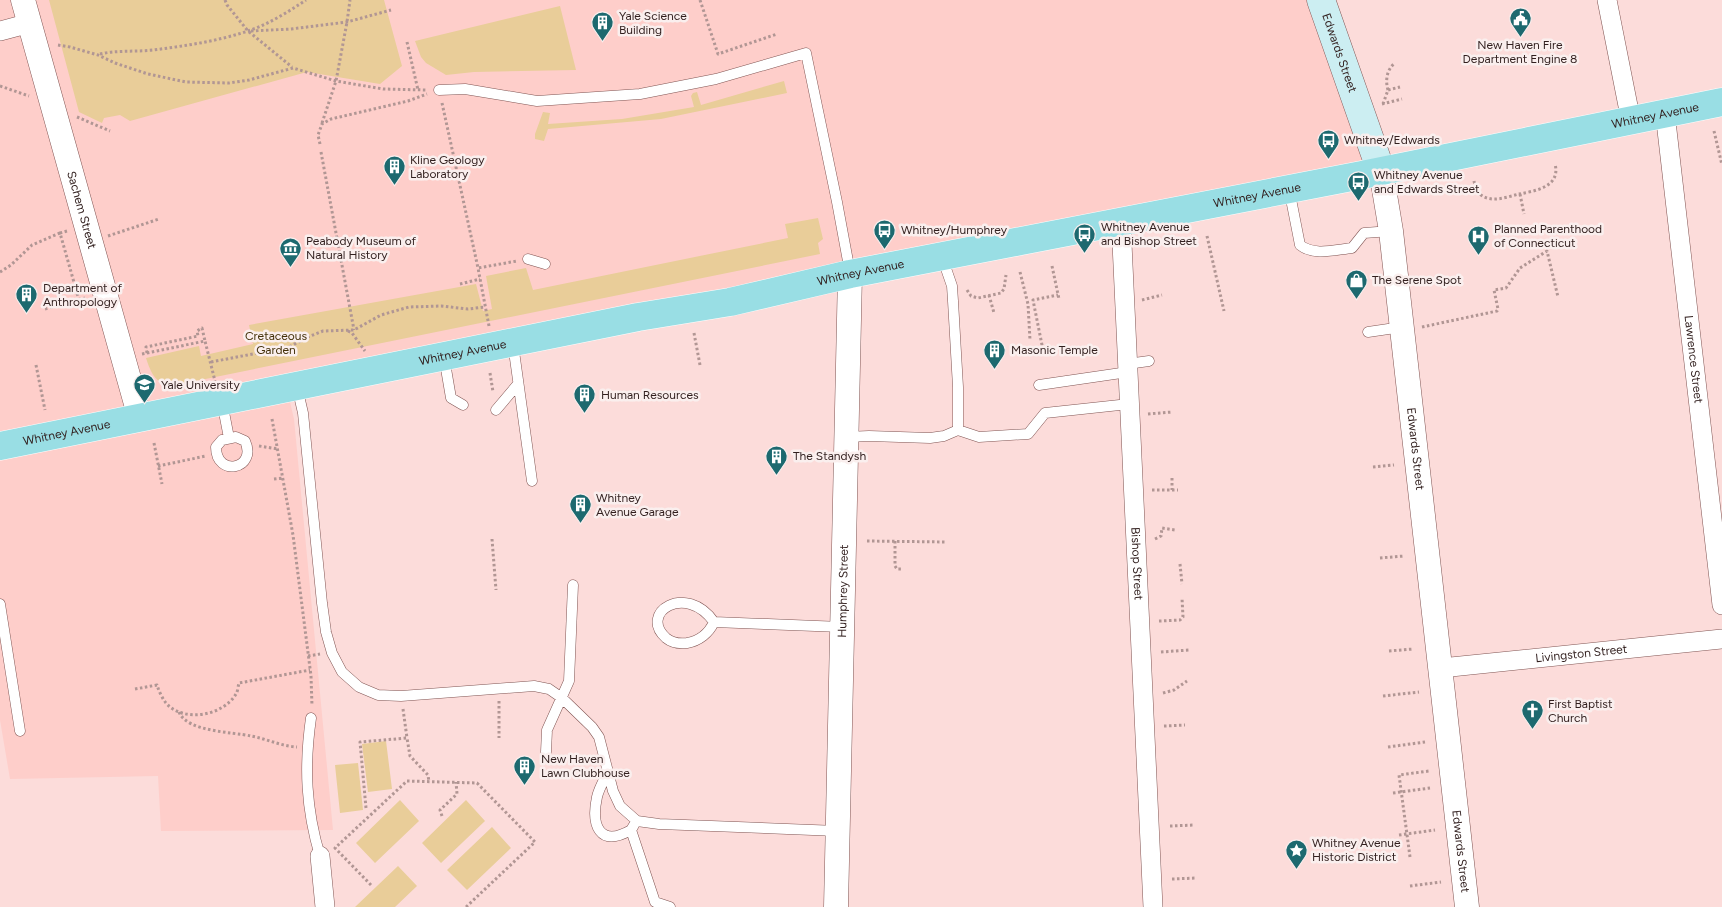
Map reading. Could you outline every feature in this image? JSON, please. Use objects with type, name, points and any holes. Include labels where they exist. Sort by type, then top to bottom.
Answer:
[{"type":"main road","name":"Edwards Street","points":[[1321,0],[1381,171]]},
{"type":"main road","name":"Whitney Avenue","points":[[0,446],[140,418],[218,392],[297,386],[638,317],[730,302],[850,274],[1381,171],[1722,102]]},
{"type":"street","name":"Sachem Street","points":[[23,0],[140,418]]},
{"type":"street","points":[[1607,0],[1630,120]]},
{"type":"street","points":[[0,31],[30,23]]},
{"type":"street","name":"Lawrence Street","points":[[1666,113],[1722,605]]},
{"type":"street","name":"Edwards Street","points":[[1381,171],[1391,231],[1412,327],[1441,668],[1467,907]]},
{"type":"street","name":"Bishop Street","points":[[1120,222],[1153,907]]},
{"type":"street","name":"Humphrey Street","points":[[836,907],[850,274]]},
{"type":"street","name":"Livingston Street","points":[[1441,668],[1722,639]]},
{"type":"street","points":[[320,856],[325,907]]},
{"type":"lane","points":[[439,90],[465,89],[537,101],[640,94],[716,79],[806,53],[850,274]]},
{"type":"lane","points":[[1288,188],[1300,245],[1306,250],[1312,252],[1352,248],[1364,233],[1391,231]]},
{"type":"lane","points":[[942,256],[952,286],[958,387],[958,430]]},
{"type":"lane","points":[[528,259],[545,264]]},
{"type":"lane","points":[[1368,332],[1412,327]]},
{"type":"lane","points":[[512,343],[532,481]]},
{"type":"lane","points":[[444,356],[451,398],[463,406]]},
{"type":"lane","points":[[1038,385],[1128,368],[1149,361]]},
{"type":"lane","points":[[496,410],[518,384]]},
{"type":"lane","points":[[297,386],[302,413],[326,632],[332,652],[342,672],[359,687],[378,695],[401,696],[534,686],[549,689],[562,698],[592,727],[599,737],[613,791],[620,806],[634,825],[653,905],[670,907]]},
{"type":"lane","points":[[218,392],[229,438]]},
{"type":"lane","points":[[847,437],[930,438],[944,436],[958,430],[979,437],[1028,434],[1045,414],[1129,404]]},
{"type":"lane","points":[[241,438],[245,441],[248,448],[248,455],[245,460],[236,465],[228,466],[218,461],[216,454],[218,444],[222,440],[241,438]]},
{"type":"lane","points":[[546,752],[547,730],[569,681],[573,585]]},
{"type":"lane","points":[[689,602],[707,612],[714,622],[710,630],[690,643],[670,642],[657,628],[657,620],[660,613],[667,606],[677,603],[689,602]]},
{"type":"lane","points":[[0,604],[20,731]]},
{"type":"lane","points":[[714,622],[842,627]]},
{"type":"lane","points":[[312,718],[307,748],[307,785],[314,835],[320,856]]},
{"type":"lane","points":[[608,772],[597,795],[594,817],[598,829],[604,835],[611,837],[623,834],[634,825],[659,824],[838,831]]},
{"type":"path","points":[[225,0],[248,31],[292,68],[336,81],[383,89],[439,90]]},
{"type":"path","points":[[248,31],[284,15],[306,0]]},
{"type":"path","points":[[320,144],[318,135],[336,81],[350,0]]},
{"type":"path","points":[[700,0],[718,54],[777,34]]},
{"type":"path","points":[[98,55],[110,52],[150,50],[198,43],[248,31],[347,22],[391,10]]},
{"type":"path","points":[[406,42],[418,90]]},
{"type":"path","points":[[58,45],[98,55],[148,74],[186,82],[229,83],[249,80],[292,68]]},
{"type":"path","points":[[1384,104],[1388,90],[1386,83],[1387,74],[1395,63]]},
{"type":"path","points":[[0,86],[29,96]]},
{"type":"path","points":[[1388,90],[1400,87]]},
{"type":"path","points":[[322,124],[332,118],[408,101],[439,90]]},
{"type":"path","points":[[439,90],[489,326]]},
{"type":"path","points":[[1377,106],[1402,99]]},
{"type":"path","points":[[77,117],[110,131]]},
{"type":"path","points":[[1714,131],[1722,164]]},
{"type":"path","points":[[321,152],[354,330]]},
{"type":"path","points":[[1474,181],[1478,192],[1489,199],[1542,190],[1555,175],[1555,164]]},
{"type":"path","points":[[1520,194],[1524,214]]},
{"type":"path","points":[[108,236],[159,219]]},
{"type":"path","points":[[0,272],[11,265],[32,245],[67,231]]},
{"type":"path","points":[[60,233],[79,300]]},
{"type":"path","points":[[1206,236],[1224,311]]},
{"type":"path","points":[[1412,327],[1497,311],[1494,290],[1506,288],[1520,268],[1547,251],[1558,297]]},
{"type":"path","points":[[478,268],[528,259]]},
{"type":"path","points":[[1044,355],[1033,300],[1059,297],[1052,266]]},
{"type":"path","points":[[1020,272],[1028,304],[1030,340]]},
{"type":"path","points":[[965,288],[974,297],[1001,293],[1004,289],[1006,275]]},
{"type":"path","points":[[460,284],[480,279]]},
{"type":"path","points":[[989,295],[994,313]]},
{"type":"path","points":[[1142,300],[1162,295]]},
{"type":"path","points":[[45,309],[86,298]]},
{"type":"path","points":[[211,362],[289,347],[323,331],[354,330],[381,315],[409,307],[441,306],[468,309],[485,307]]},
{"type":"path","points":[[147,353],[146,347],[198,336],[196,331],[202,328],[218,392]]},
{"type":"path","points":[[348,331],[352,333],[366,352]]},
{"type":"path","points":[[694,333],[700,365]]},
{"type":"path","points":[[142,354],[205,340]]},
{"type":"path","points":[[36,365],[45,410]]},
{"type":"path","points":[[1148,414],[1172,412]]},
{"type":"path","points":[[272,419],[292,528],[312,700]]},
{"type":"path","points":[[154,443],[162,484]]},
{"type":"path","points":[[248,448],[259,446],[278,449]]},
{"type":"path","points":[[158,466],[216,454]]},
{"type":"path","points":[[1372,468],[1394,465]]},
{"type":"path","points":[[274,479],[283,478]]},
{"type":"path","points":[[1172,478],[1172,490]]},
{"type":"path","points":[[1152,490],[1178,490]]},
{"type":"path","points":[[1155,539],[1161,536],[1162,528],[1176,530]]},
{"type":"path","points":[[492,539],[496,590]]},
{"type":"path","points":[[867,541],[947,542]]},
{"type":"path","points":[[896,541],[895,566],[897,569],[902,569]]},
{"type":"path","points":[[1380,558],[1404,556]]},
{"type":"path","points":[[1180,564],[1182,584]]},
{"type":"path","points":[[1159,621],[1180,620],[1183,617],[1182,598]]},
{"type":"path","points":[[1389,651],[1414,649]]},
{"type":"path","points":[[1161,652],[1189,650]]},
{"type":"path","points":[[135,689],[157,685],[166,703],[179,711],[198,715],[223,708],[236,694],[239,683],[310,670]]},
{"type":"path","points":[[1163,693],[1174,690],[1187,681]]},
{"type":"path","points":[[499,688],[499,738]]},
{"type":"path","points":[[1382,696],[1419,692]]},
{"type":"path","points":[[401,696],[410,756],[428,775],[429,782]]},
{"type":"path","points":[[179,711],[183,718],[207,729],[249,735],[286,746],[307,748]]},
{"type":"path","points":[[1164,726],[1185,725]]},
{"type":"path","points":[[366,808],[360,742],[407,738]]},
{"type":"path","points":[[1388,747],[1425,742]]},
{"type":"path","points":[[1410,858],[1399,775],[1429,771]]},
{"type":"path","points":[[371,885],[335,848],[407,781],[477,783],[534,842],[466,907]]},
{"type":"path","points":[[442,816],[440,810],[457,794],[456,782]]},
{"type":"path","points":[[1393,793],[1430,788]]},
{"type":"path","points":[[1170,826],[1194,825]]},
{"type":"path","points":[[1399,835],[1435,830]]},
{"type":"path","points":[[1172,879],[1197,878]]},
{"type":"path","points":[[1410,886],[1441,882]]},
{"type":"shaded area","name":"Yale University","points":[[0,0],[1321,0],[1381,171],[287,389],[294,419],[333,830],[161,831],[158,776],[10,779],[0,720]]},
{"type":"green space","points":[[49,0],[384,0],[402,66],[380,84],[307,72],[130,121],[120,115],[104,118],[102,123],[79,112]]},
{"type":"green space","points":[[560,6],[576,70],[474,72],[446,75],[426,63],[421,57],[415,41]]},
{"type":"green space","points":[[784,81],[787,93],[661,119],[548,129],[544,141],[535,139],[543,112],[550,113],[548,124],[622,119],[694,107],[691,96],[697,92],[701,105]]},
{"type":"green space","name":"Cretaceous Garden","points":[[818,218],[823,239],[818,243],[820,254],[171,386],[157,380],[146,358],[199,346],[201,356],[253,344],[249,325],[476,284],[483,311],[492,309],[486,276],[526,268],[533,290],[788,238],[785,224]]},
{"type":"green space","points":[[386,741],[392,789],[368,792],[362,744]]},
{"type":"green space","points":[[358,763],[363,810],[340,813],[335,765]]},
{"type":"green space","points":[[400,800],[419,821],[375,863],[356,843]]},
{"type":"green space","points":[[466,800],[485,821],[441,863],[422,843]]},
{"type":"green space","points":[[492,827],[511,848],[467,890],[447,870]]},
{"type":"green space","points":[[398,866],[417,886],[395,907],[355,907]]},
{"type":"place","name":"New Haven Fire Department Engine 8","points":[[1520,37]]},
{"type":"place","name":"Yale Science Building","points":[[603,42]]},
{"type":"place","name":"Whitney/Edwards","points":[[1328,159]]},
{"type":"place","name":"Kline Geology Laboratory","points":[[394,186]]},
{"type":"place","name":"Whitney Avenue and Edwards Street","points":[[1358,201]]},
{"type":"place","name":"Whitney/Humphrey","points":[[885,249]]},
{"type":"place","name":"Whitney Avenue and Bishop Street","points":[[1085,253]]},
{"type":"place","name":"Planned Parenthood of Connecticut","points":[[1478,255]]},
{"type":"place","name":"Peabody Museum of Natural History","points":[[290,267]]},
{"type":"place","name":"The Serene Spot","points":[[1356,299]]},
{"type":"place","name":"Department of Anthropology","points":[[27,314]]},
{"type":"place","name":"Masonic Temple","points":[[995,369]]},
{"type":"place","name":"Yale University","points":[[145,404]]},
{"type":"place","name":"Human Resources","points":[[585,414]]},
{"type":"place","name":"The Standysh","points":[[777,475]]},
{"type":"place","name":"Whitney Avenue Garage","points":[[580,524]]},
{"type":"place","name":"First Baptist Church","points":[[1532,730]]},
{"type":"place","name":"New Haven Lawn Clubhouse","points":[[525,785]]},
{"type":"place","name":"Whitney Avenue Historic District","points":[[1296,869]]}]
